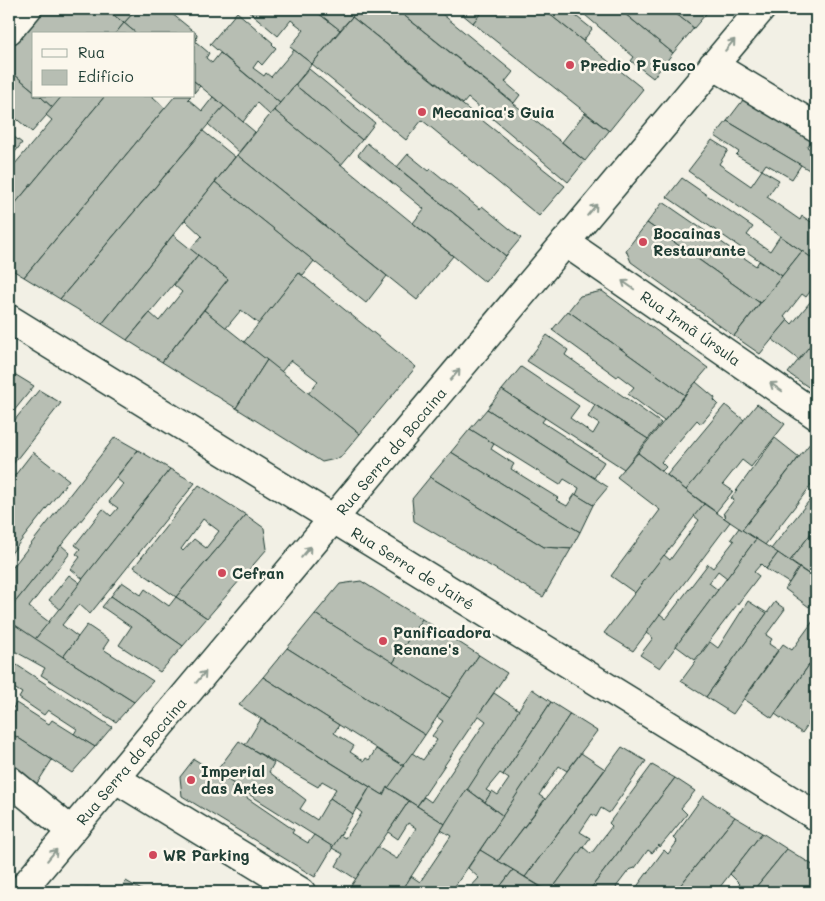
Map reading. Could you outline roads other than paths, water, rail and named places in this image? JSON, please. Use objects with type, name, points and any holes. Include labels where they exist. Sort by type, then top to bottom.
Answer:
[{"type":"street","points":[[9,30],[27,9]]},
{"type":"street","name":"Rua Serra da Bocaina","points":[[20,892],[761,9]]},
{"type":"street","points":[[713,65],[816,127]]},
{"type":"street","name":"Rua Irmã Úrsula","points":[[565,242],[816,415]]},
{"type":"street","name":"Rua Serra de Jairé","points":[[9,319],[816,816]]},
{"type":"street","points":[[116,779],[301,892]]},
{"type":"street","points":[[9,780],[71,831]]},
{"type":"place","name":"Predio P Fusco","points":[[570,65]]},
{"type":"place","name":"Mecanica's Guia","points":[[422,112]]},
{"type":"place","name":"Bocainas Restaurante","points":[[643,242]]},
{"type":"place","name":"Cefran","points":[[222,573]]},
{"type":"place","name":"Panificadora Renane's","points":[[383,641]]},
{"type":"place","name":"Imperial das Artes","points":[[191,780]]},
{"type":"place","name":"WR Parking","points":[[153,855]]}]
